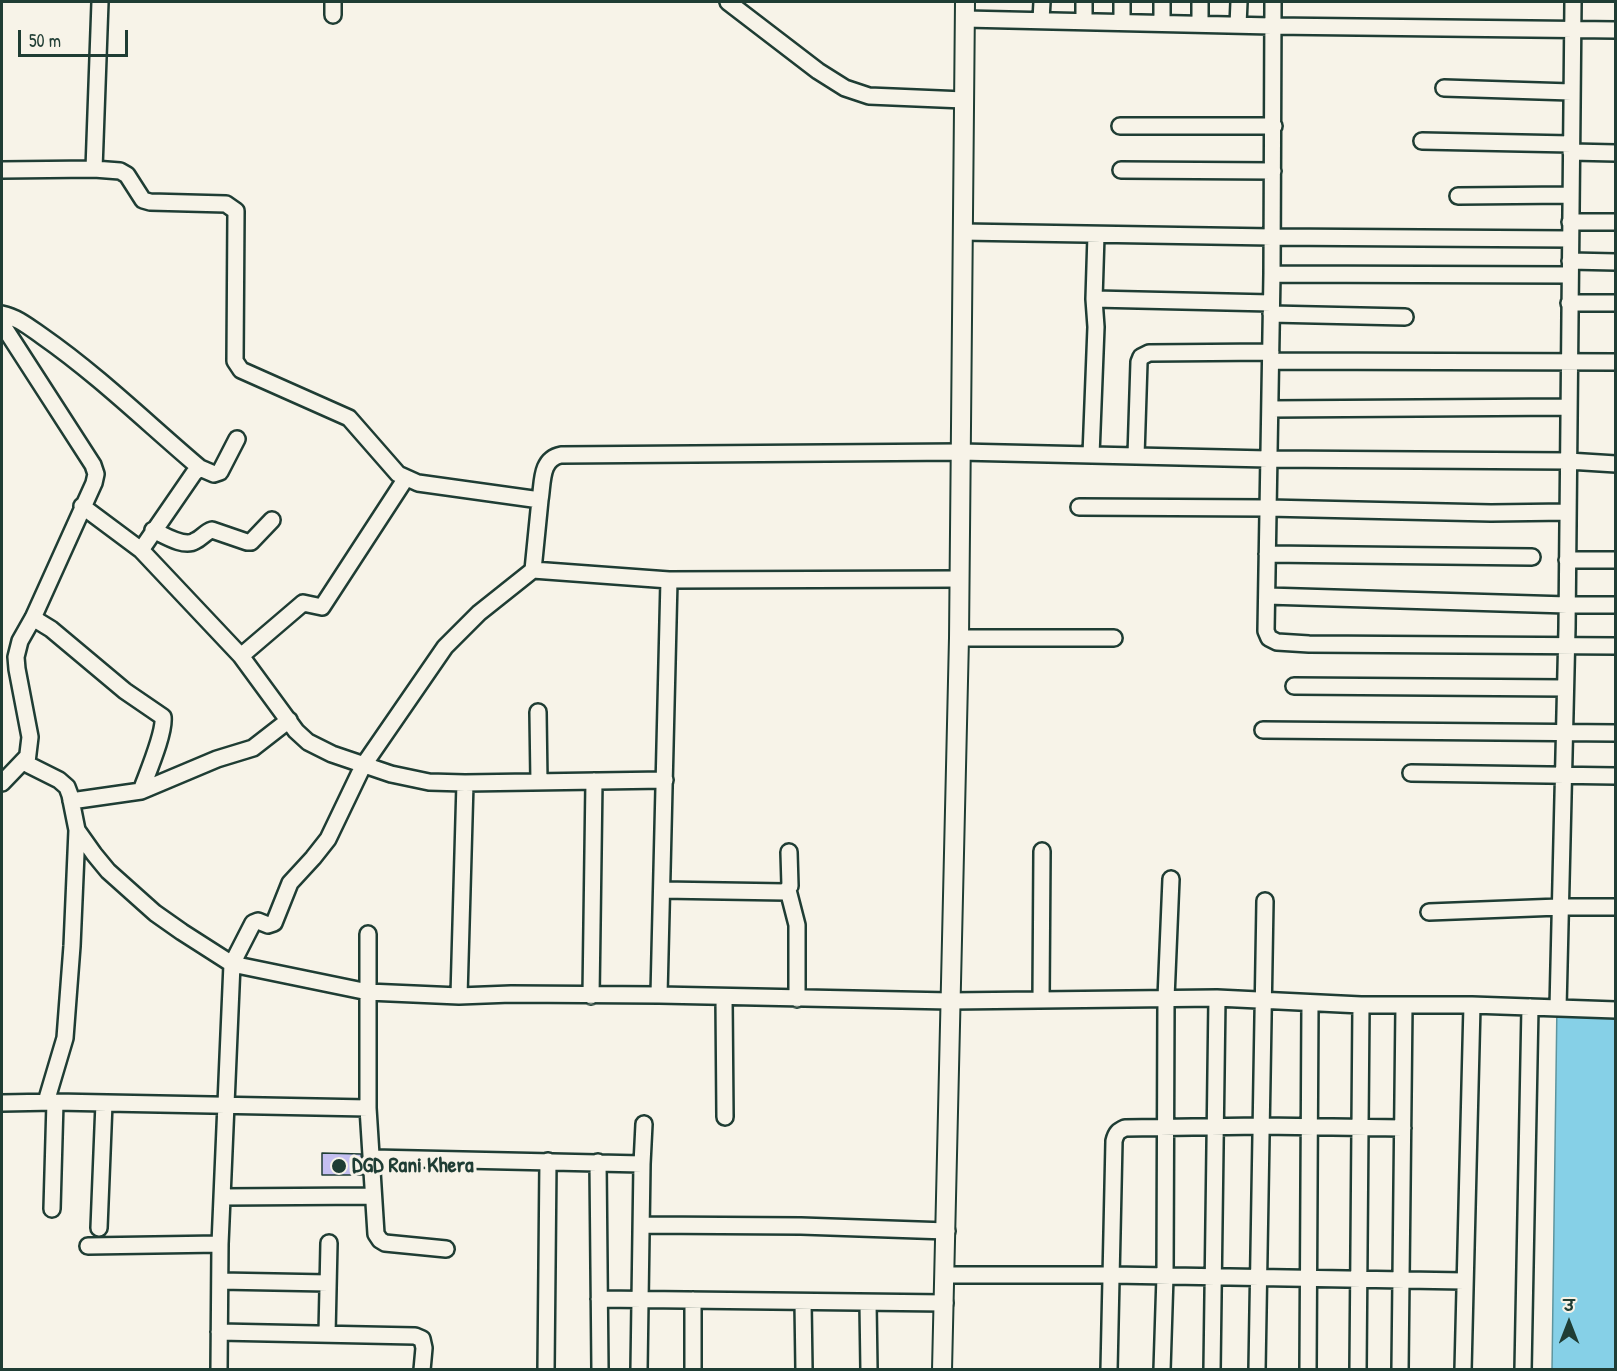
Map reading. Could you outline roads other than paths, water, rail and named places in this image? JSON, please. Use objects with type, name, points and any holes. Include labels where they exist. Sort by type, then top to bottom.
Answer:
[{"type":"main road","points":[[942,1370],[959,638],[965,10]]},
{"type":"street","points":[[94,169],[100,2]]},
{"type":"street","points":[[728,2],[818,71],[845,88],[869,96],[964,100]]},
{"type":"street","points":[[1041,20],[1042,2]]},
{"type":"street","points":[[1084,2],[1084,21]]},
{"type":"street","points":[[1122,2],[1122,22]]},
{"type":"street","points":[[1162,2],[1162,23]]},
{"type":"street","points":[[1200,2],[1200,24]]},
{"type":"street","points":[[1238,25],[1239,2]]},
{"type":"street","points":[[1273,2],[1274,126],[1266,631],[1269,638],[1277,642],[1309,644],[1616,646]]},
{"type":"street","points":[[1558,1008],[1567,605],[1573,2]]},
{"type":"street","points":[[965,10],[1041,20],[1272,26],[1616,30]]},
{"type":"street","points":[[1444,88],[1571,92]]},
{"type":"street","points":[[1120,126],[1274,126]]},
{"type":"street","points":[[1422,141],[1571,148],[1616,153]]},
{"type":"street","points":[[2,170],[94,169],[123,172],[143,200],[226,204],[232,207],[236,211],[236,365],[241,370],[349,418],[398,474],[406,478],[418,483],[540,500]]},
{"type":"street","points":[[1121,170],[1273,171]]},
{"type":"street","points":[[1458,196],[1570,195]]},
{"type":"street","points":[[1570,222],[1616,222]]},
{"type":"street","points":[[962,232],[1570,239]]},
{"type":"street","points":[[1091,455],[1096,327],[1094,299],[1096,235]]},
{"type":"street","points":[[1272,274],[1570,268],[1616,261]]},
{"type":"street","points":[[1094,299],[1405,317]]},
{"type":"street","points":[[1569,303],[1616,303]]},
{"type":"street","points":[[2,314],[24,324],[60,348],[200,468],[214,474],[220,472],[237,439]]},
{"type":"street","points":[[2,324],[93,465],[96,474],[33,618],[20,641],[16,657],[17,669],[30,737],[26,758],[2,783]]},
{"type":"street","points":[[1136,456],[1139,362],[1141,357],[1149,353],[1616,362]]},
{"type":"street","points":[[1270,409],[1568,407]]},
{"type":"street","points":[[533,570],[546,464],[553,456],[561,455],[960,452],[1268,459],[1568,461],[1616,464]]},
{"type":"street","points":[[141,550],[194,473],[200,468]]},
{"type":"street","points":[[241,656],[303,603],[322,607],[406,478]]},
{"type":"street","points":[[82,506],[141,550],[241,656],[296,731],[308,742],[363,766],[429,782],[665,780]]},
{"type":"street","points":[[1079,507],[1568,512]]},
{"type":"street","points":[[153,530],[183,542],[195,542],[207,531],[212,530],[251,542],[272,520]]},
{"type":"street","points":[[1267,554],[1532,556]]},
{"type":"street","points":[[1567,560],[1616,560]]},
{"type":"street","points":[[219,1370],[220,1244],[232,964],[253,923],[258,921],[268,925],[274,923],[290,883],[328,839],[363,766],[445,647],[479,613],[533,570],[669,580],[959,579]]},
{"type":"street","points":[[659,995],[669,580]]},
{"type":"street","points":[[1267,596],[1616,605]]},
{"type":"street","points":[[33,618],[51,629],[125,691],[163,717],[160,737],[141,791]]},
{"type":"street","points":[[959,638],[1114,638]]},
{"type":"street","points":[[1294,686],[1565,688]]},
{"type":"street","points":[[538,712],[539,782]]},
{"type":"street","points":[[71,801],[141,791],[217,759],[253,748],[289,720]]},
{"type":"street","points":[[1263,730],[1616,733]]},
{"type":"street","points":[[26,758],[29,765],[59,780],[67,787],[77,830],[66,1029],[51,1102],[52,1209]]},
{"type":"street","points":[[1411,773],[1616,776]]},
{"type":"street","points":[[591,996],[594,781]]},
{"type":"street","points":[[459,996],[465,783]]},
{"type":"street","points":[[77,830],[94,854],[130,893],[155,913],[232,964],[368,992],[459,996],[659,995],[950,1001],[1217,998],[1361,1005],[1472,1005],[1616,1010]]},
{"type":"street","points":[[1041,1000],[1042,851]]},
{"type":"street","points":[[789,852],[788,890],[798,925],[797,999]]},
{"type":"street","points":[[1162,1370],[1165,1276],[1166,998],[1171,879]]},
{"type":"street","points":[[662,890],[774,893],[788,890]]},
{"type":"street","points":[[1257,1370],[1265,901]]},
{"type":"street","points":[[1429,912],[1559,907],[1616,908]]},
{"type":"street","points":[[368,934],[368,1108],[373,1158],[375,1227],[380,1240],[392,1244],[446,1249]]},
{"type":"street","points":[[724,998],[724,1117]]},
{"type":"street","points":[[1212,1370],[1217,998]]},
{"type":"street","points":[[1308,1370],[1310,1003]]},
{"type":"street","points":[[1358,1370],[1361,1005]]},
{"type":"street","points":[[1400,1370],[1404,1005]]},
{"type":"street","points":[[1463,1370],[1472,1005]]},
{"type":"street","points":[[1523,1370],[1530,1007]]},
{"type":"street","points":[[2,1103],[368,1108]]},
{"type":"street","points":[[99,1228],[104,1103]]},
{"type":"street","points":[[639,1370],[644,1124]]},
{"type":"street","points":[[1109,1370],[1116,1134],[1125,1128],[1216,1126],[1403,1128]]},
{"type":"street","points":[[373,1158],[642,1164]]},
{"type":"street","points":[[546,1370],[548,1161]]},
{"type":"street","points":[[598,1162],[600,1370]]},
{"type":"street","points":[[222,1197],[373,1196]]},
{"type":"street","points":[[642,1225],[801,1226],[947,1231]]},
{"type":"street","points":[[88,1246],[220,1244]]},
{"type":"street","points":[[327,1334],[329,1244]]},
{"type":"street","points":[[945,1275],[1214,1276],[1464,1281]]},
{"type":"street","points":[[220,1281],[328,1283]]},
{"type":"street","points":[[599,1299],[945,1303]]},
{"type":"street","points":[[693,1300],[693,1370]]},
{"type":"street","points":[[803,1302],[804,1370]]},
{"type":"street","points":[[868,1303],[869,1370]]},
{"type":"street","points":[[219,1332],[415,1336],[422,1339],[424,1348],[422,1370]]},
{"type":"water","points":[[1557,1002],[1615,1019],[1616,1369],[1552,1370]]},
{"type":"place","name":"DGD Rani Khera","points":[[339,1166]]}]
